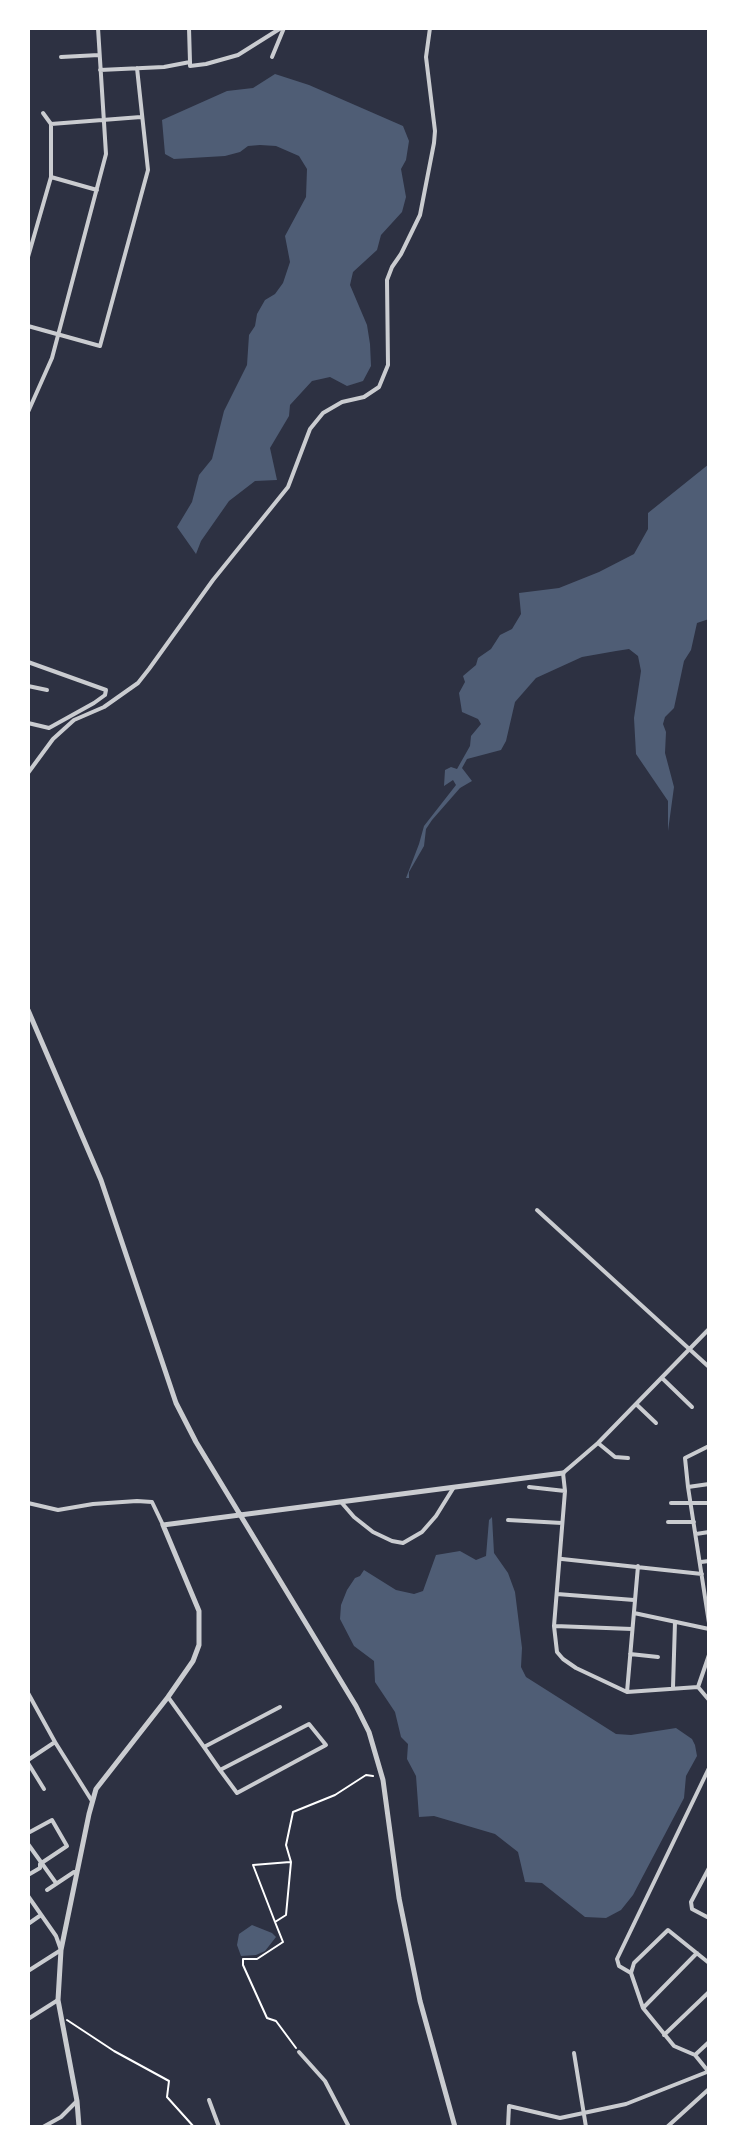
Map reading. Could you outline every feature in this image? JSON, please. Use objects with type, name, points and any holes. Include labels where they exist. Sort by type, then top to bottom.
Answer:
[{"type":"street","points":[[28,412],[52,358],[106,154],[98,28]]},
{"type":"street","points":[[189,28],[190,66],[238,55],[283,28]]},
{"type":"street","points":[[272,57],[283,28]]},
{"type":"street","points":[[28,723],[49,728],[104,707],[138,683],[213,580],[288,487],[310,429],[323,413],[342,402],[364,397],[379,387],[388,365],[387,280],[420,215],[434,143],[426,57],[430,28]]},
{"type":"street","points":[[61,57],[99,55]]},
{"type":"street","points":[[100,70],[190,62]]},
{"type":"street","points":[[28,326],[100,346],[148,170],[137,68]]},
{"type":"street","points":[[28,257],[51,177],[51,124],[43,113]]},
{"type":"street","points":[[51,124],[141,117]]},
{"type":"street","points":[[51,177],[97,190]]},
{"type":"street","points":[[28,662],[106,690],[105,695],[73,718],[53,739],[28,773]]},
{"type":"street","points":[[28,686],[47,690]]},
{"type":"street","points":[[28,1010],[101,1180],[176,1403],[238,1514],[369,1732],[383,1780],[399,1898],[417,1990],[455,2127]]},
{"type":"street","points":[[537,1210],[709,1367]]},
{"type":"street","points":[[163,1525],[563,1473],[598,1443],[709,1329]]},
{"type":"street","points":[[662,1378],[692,1407]]},
{"type":"street","points":[[636,1404],[656,1423]]},
{"type":"street","points":[[598,1443],[615,1457],[628,1458]]},
{"type":"street","points":[[634,1613],[709,1626],[685,1458],[709,1446]]},
{"type":"street","points":[[563,1473],[565,1491],[554,1626],[557,1652],[576,1668],[627,1692],[698,1687]]},
{"type":"street","points":[[688,1487],[709,1484]]},
{"type":"street","points":[[339,1500],[373,1532],[403,1543],[422,1532],[454,1487]]},
{"type":"street","points":[[529,1487],[565,1491]]},
{"type":"street","points":[[28,1503],[58,1510],[93,1504],[152,1502],[201,1621],[199,1645],[193,1661],[96,1789],[92,1801],[61,1950],[58,2000],[79,2127]]},
{"type":"street","points":[[671,1503],[709,1503]]},
{"type":"street","points":[[508,1520],[562,1523]]},
{"type":"street","points":[[668,1522],[694,1522]]},
{"type":"street","points":[[696,1534],[709,1532]]},
{"type":"street","points":[[561,1559],[702,1574]]},
{"type":"street","points":[[701,1562],[709,1561]]},
{"type":"street","points":[[627,1692],[638,1566]]},
{"type":"street","points":[[557,1594],[635,1600]]},
{"type":"street","points":[[673,1688],[675,1622]]},
{"type":"street","points":[[554,1626],[632,1629]]},
{"type":"street","points":[[630,1654],[658,1657]]},
{"type":"street","points":[[698,1687],[709,1655]]},
{"type":"street","points":[[698,1687],[709,1700]]},
{"type":"street","points":[[28,1693],[92,1801]]},
{"type":"street","points":[[168,1697],[220,1770],[237,1793],[326,1745],[309,1724],[220,1770]]},
{"type":"street","points":[[204,1747],[280,1707]]},
{"type":"street","points":[[44,1789],[28,1761],[55,1742]]},
{"type":"street","points":[[631,1973],[619,1966],[617,1959],[709,1768]]},
{"type":"street","points":[[28,1833],[52,1820],[67,1846],[28,1875]]},
{"type":"street","points":[[28,1844],[56,1883]]},
{"type":"street","points":[[709,1868],[691,1902],[692,1909],[709,1918]]},
{"type":"street","points":[[47,1890],[77,1873]]},
{"type":"street","points":[[28,1896],[61,1950]]},
{"type":"street","points":[[28,1924],[41,1915]]},
{"type":"street","points":[[508,2127],[509,2106],[560,2118],[626,2104],[709,2071],[695,2055],[674,2046],[664,2035],[643,2008],[631,1973],[634,1963],[668,1930],[709,1963]]},
{"type":"street","points":[[28,1971],[61,1950]]},
{"type":"street","points":[[643,2008],[697,1952]]},
{"type":"street","points":[[664,2035],[709,1992]]},
{"type":"street","points":[[28,2019],[58,2000]]},
{"type":"street","points":[[695,2055],[709,2042]]},
{"type":"street","points":[[299,2052],[325,2081],[349,2127]]},
{"type":"street","points":[[574,2053],[586,2127]]},
{"type":"street","points":[[667,2127],[709,2089]]},
{"type":"street","points":[[209,2100],[219,2127]]},
{"type":"street","points":[[43,2127],[61,2117],[77,2101]]},
{"type":"path","points":[[275,1922],[286,1915],[291,1862],[286,1845],[293,1812],[335,1795],[366,1775],[373,1776]]},
{"type":"path","points":[[291,1862],[253,1865],[283,1942],[257,1959],[243,1959],[243,1965],[267,2018],[276,2021],[299,2052]]},
{"type":"path","points":[[60,2015],[114,2051],[169,2081],[167,2097],[194,2127]]},
{"type":"water","points":[[275,74],[309,85],[403,126],[409,141],[401,169],[406,197],[402,212],[381,235],[377,250],[353,272],[350,285],[367,325],[370,344],[371,366],[363,381],[347,386],[330,377],[312,381],[290,405],[289,416],[270,448],[277,480],[255,481],[229,501],[201,541],[196,554],[177,527],[192,502],[199,475],[212,459],[224,411],[247,365],[249,335],[255,326],[257,314],[265,300],[275,294],[283,283],[290,262],[285,236],[306,197],[307,169],[299,156],[276,146],[248,146],[225,156],[174,159],[165,154],[162,120],[227,91],[253,88]]},
{"type":"water","points":[[709,464],[709,619],[697,623],[691,650],[684,661],[674,708],[663,724],[666,732],[665,753],[674,787],[668,831],[668,801],[636,754],[634,718],[641,671],[638,656],[629,649],[582,657],[536,678],[515,702],[501,750],[467,759],[462,768],[472,781],[460,788],[432,820],[426,829],[424,846],[409,872],[409,878],[406,878],[424,826],[456,785],[453,780],[444,786],[445,770],[451,767],[457,769],[470,746],[471,736],[481,724],[478,719],[462,712],[459,693],[465,682],[463,676],[476,665],[478,658],[491,649],[500,635],[512,629],[521,614],[519,593],[559,588],[634,554],[648,529],[648,513]]},
{"type":"water","points":[[492,1517],[494,1553],[508,1573],[515,1592],[522,1648],[521,1667],[526,1677],[616,1734],[631,1735],[676,1728],[692,1739],[695,1745],[697,1756],[686,1776],[684,1798],[633,1895],[621,1910],[606,1918],[585,1917],[542,1883],[525,1882],[518,1852],[495,1834],[434,1816],[419,1817],[416,1776],[407,1759],[408,1744],[401,1737],[395,1712],[375,1682],[374,1661],[354,1646],[340,1619],[347,1590],[364,1570],[396,1590],[414,1594],[423,1591],[436,1555],[460,1551],[476,1560],[486,1556],[489,1520]]},
{"type":"water","points":[[252,1925],[276,1937],[265,1951],[241,1956],[237,1945],[239,1934]]}]
